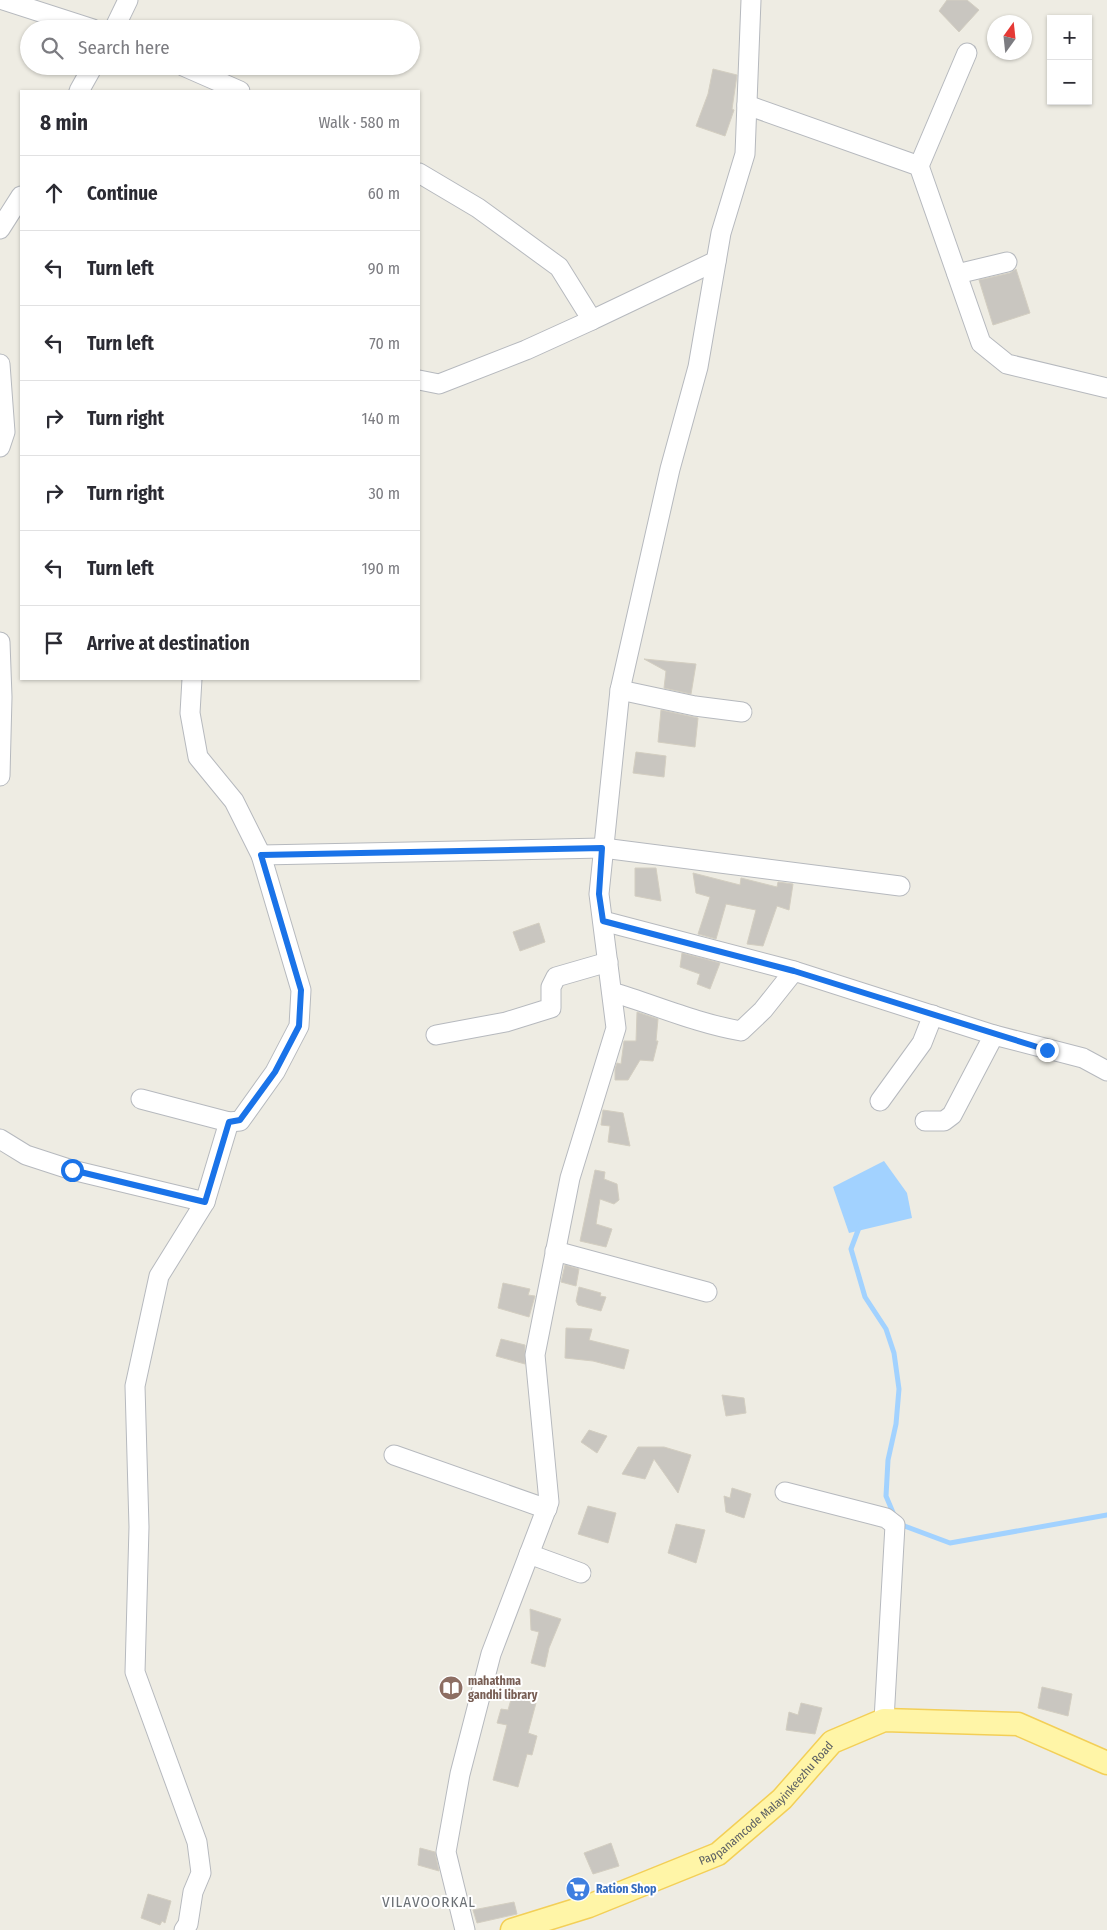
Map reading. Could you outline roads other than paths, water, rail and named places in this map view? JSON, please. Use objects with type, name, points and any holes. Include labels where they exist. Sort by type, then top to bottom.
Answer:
[{"type":"main road","name":"Pappanamcode Malayinkeezhu Road","points":[[512,1930],[589,1906],[718,1854],[782,1799],[832,1742],[884,1720],[1018,1724],[1107,1762]]},
{"type":"street","points":[[3,0],[65,20]]},
{"type":"street","points":[[118,20],[128,0]]},
{"type":"street","points":[[465,1930],[446,1852],[460,1774],[491,1654],[549,1502],[535,1355],[570,1178],[616,1028],[599,894],[602,848],[620,690],[670,469],[698,367],[721,233],[745,154],[751,0]]},
{"type":"street","points":[[967,53],[920,166],[981,343],[1007,364],[1107,388]]},
{"type":"street","points":[[80,90],[88,75]]},
{"type":"street","points":[[204,75],[238,90]]},
{"type":"street","points":[[747,105],[920,166]]},
{"type":"street","points":[[420,173],[478,208],[559,267],[592,320]]},
{"type":"street","points":[[0,229],[20,198]]},
{"type":"street","points":[[420,380],[440,384],[526,350],[716,261]]},
{"type":"street","points":[[957,274],[1007,262]]},
{"type":"street","points":[[0,364],[6,432],[0,447]]},
{"type":"street","points":[[0,642],[0,776]]},
{"type":"street","points":[[141,1100],[229,1122],[240,1120],[275,1072],[299,1026],[301,990],[261,855],[234,801],[198,757],[190,713],[192,680]]},
{"type":"street","points":[[620,690],[695,706],[742,712]]},
{"type":"street","points":[[261,855],[602,848],[900,886]]},
{"type":"street","points":[[603,921],[794,971],[994,1035],[1083,1058],[1107,1071]]},
{"type":"street","points":[[436,1035],[467,1031],[551,1008],[551,987],[556,977],[608,962]]},
{"type":"street","points":[[612,992],[664,1008],[705,1025],[741,1031],[763,1010],[794,971]]},
{"type":"street","points":[[880,1101],[922,1043],[933,1015]]},
{"type":"street","points":[[925,1121],[944,1121],[952,1115],[994,1035]]},
{"type":"street","points":[[184,1930],[188,1924],[193,1892],[201,1873],[197,1842],[135,1672],[139,1527],[135,1386],[159,1276],[205,1202],[229,1122]]},
{"type":"street","points":[[0,1139],[26,1155],[72,1170],[205,1202]]},
{"type":"street","points":[[556,1251],[707,1292]]},
{"type":"street","points":[[394,1456],[547,1509]]},
{"type":"street","points":[[785,1492],[886,1518],[895,1526],[884,1720]]},
{"type":"street","points":[[529,1554],[581,1573]]},
{"type":"water","points":[[884,1161],[907,1193],[912,1218],[849,1233],[833,1187]]},
{"type":"waterway","points":[[860,1225],[851,1249],[865,1297],[886,1329],[894,1353],[899,1389],[896,1424],[888,1460],[886,1496],[894,1515]]},
{"type":"waterway","points":[[899,1524],[950,1543],[1107,1515]]},
{"type":"place","name":"mahathma gandhi library","points":[[451,1688]]},
{"type":"place","name":"Ration Shop","points":[[578,1889]]},
{"type":"district","name":"VILAVOORKAL","points":[[429,1902]]}]
